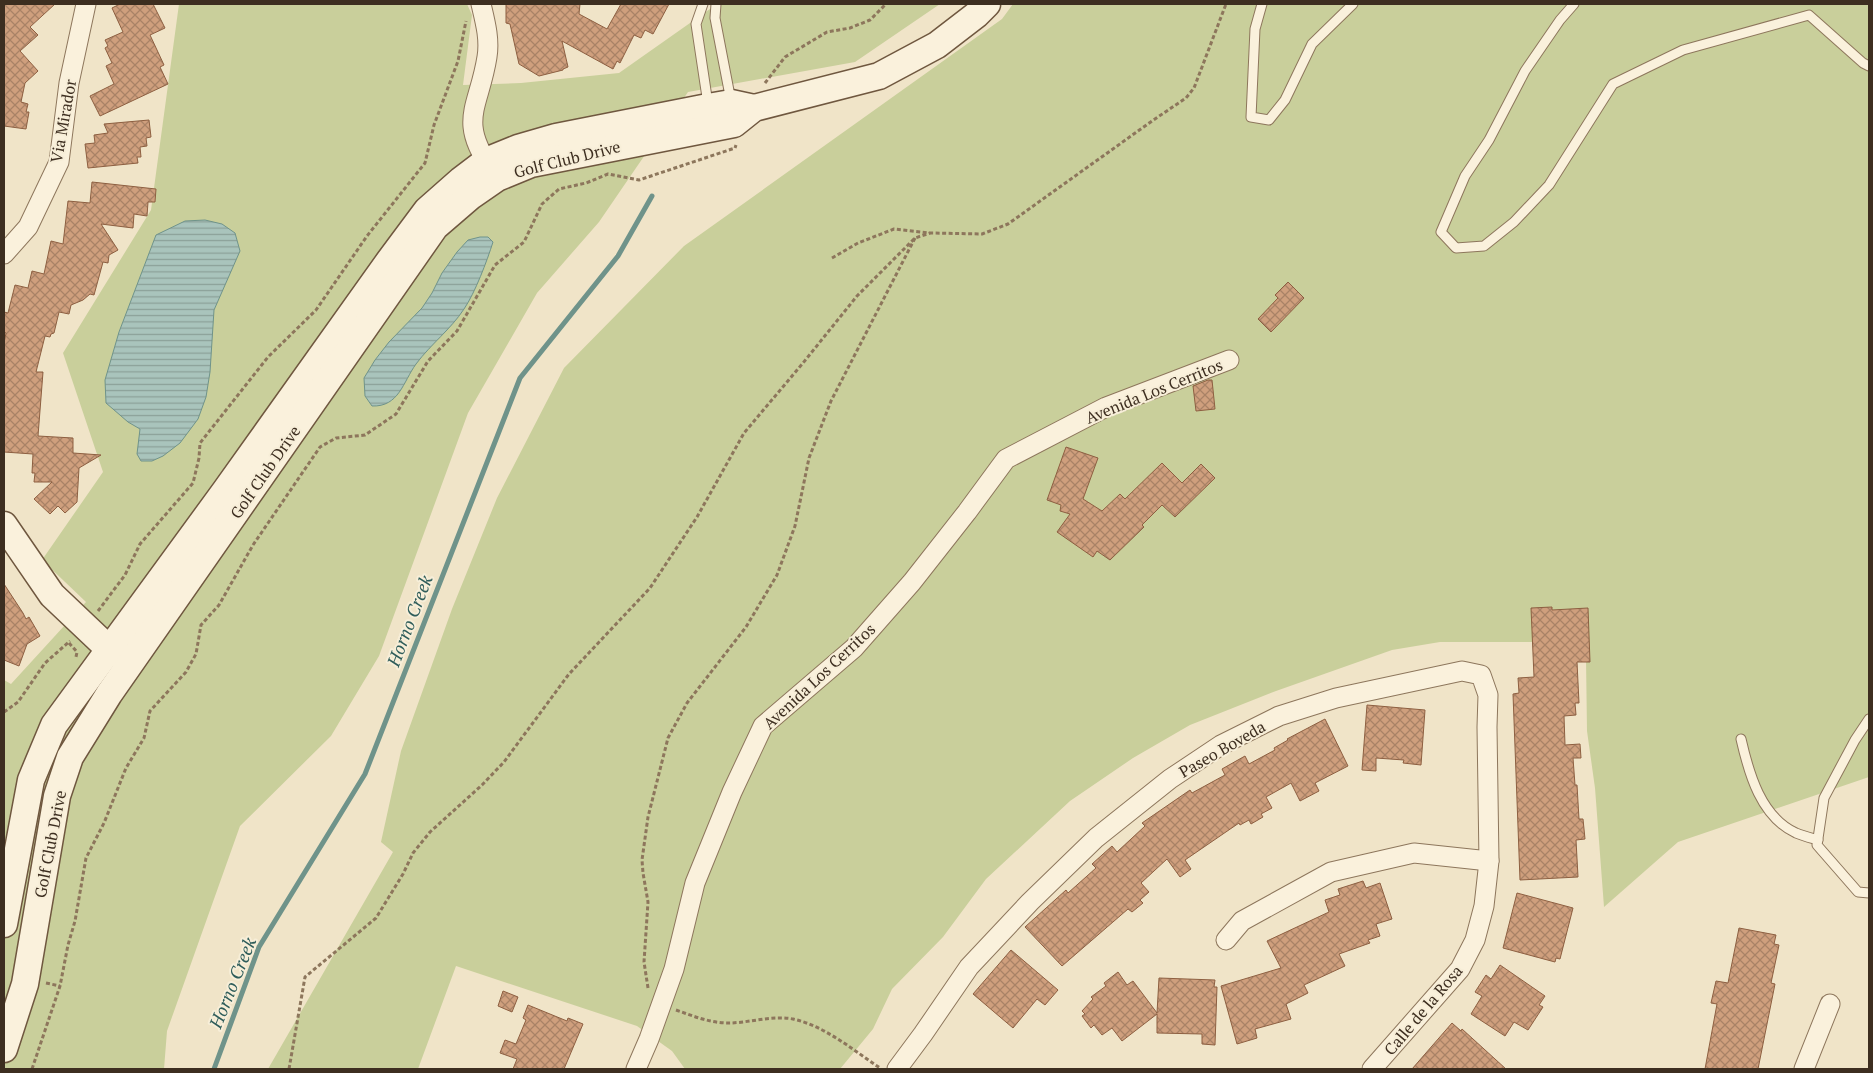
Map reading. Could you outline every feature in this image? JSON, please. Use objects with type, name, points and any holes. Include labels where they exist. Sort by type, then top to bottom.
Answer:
[{"type":"street","name":"Via Mirador","points":[[4,254],[28,227],[59,162],[69,84],[86,4]]},
{"type":"street","points":[[481,4],[487,28],[487,57],[474,104],[472,127],[491,170]]},
{"type":"street","name":"Golf Club Drive","points":[[4,924],[30,780],[54,725],[427,210],[461,180],[491,170],[532,164],[724,118],[879,76],[937,45],[976,15],[987,4]]},
{"type":"street","name":"Golf Club Drive","points":[[4,1049],[25,984],[57,796],[70,757],[108,694],[435,227],[471,196],[491,170]]},
{"type":"street","name":"Avenida Los Cerritos","points":[[636,1069],[674,969],[695,882],[732,792],[763,726],[854,648],[912,582],[1006,459],[1106,408],[1230,360]]},
{"type":"street","points":[[4,525],[52,595],[109,649],[131,662]]},
{"type":"street","name":"Paseo Boveda","points":[[897,1069],[969,967],[1030,902],[1096,838],[1170,779],[1221,745],[1279,716],[1336,698],[1453,672],[1462,671],[1481,675],[1488,695],[1489,861]]},
{"type":"street","points":[[1226,940],[1242,921],[1331,872],[1414,853],[1489,861]]},
{"type":"street","name":"Calle de la Rosa","points":[[1372,1069],[1460,969],[1475,940],[1480,923],[1484,906],[1489,861]]},
{"type":"street","points":[[1804,1069],[1830,1004]]},
{"type":"lane","points":[[703,4],[696,24],[724,118]]},
{"type":"lane","points":[[716,4],[715,18],[724,118]]},
{"type":"lane","points":[[1262,4],[1255,29],[1251,117],[1269,120],[1285,100],[1312,44],[1353,4]]},
{"type":"lane","points":[[1574,4],[1560,20],[1525,71],[1489,140],[1465,176],[1442,232],[1456,248],[1484,246],[1514,222],[1549,185],[1614,84],[1683,50],[1809,14],[1869,66]]},
{"type":"lane","points":[[1869,719],[1855,740],[1824,798],[1817,845],[1858,892],[1869,893]]},
{"type":"lane","points":[[1741,739],[1748,770],[1758,795],[1778,821],[1795,833],[1818,840]]},
{"type":"path","points":[[32,1069],[60,986],[75,921],[86,858],[104,822],[126,768],[144,738],[150,711],[186,672],[196,654],[201,625],[219,605],[253,545],[320,447],[336,438],[365,435],[396,414],[428,361],[457,331],[495,265],[524,242],[542,204],[559,189],[586,183],[608,174],[638,180],[735,148],[724,118],[763,85],[785,57],[827,32],[850,28],[870,20],[886,4]]},
{"type":"path","points":[[832,258],[858,243],[894,229],[930,233],[982,234],[1008,224],[1186,98],[1194,88],[1226,4]]},
{"type":"path","points":[[4,712],[18,702],[45,662],[85,627],[125,576],[140,544],[193,483],[200,458],[200,443],[268,358],[316,310],[367,236],[425,163],[434,125],[458,60],[466,19]]},
{"type":"path","points":[[289,1069],[305,977],[376,918],[404,874],[413,853],[430,832],[482,786],[504,762],[568,674],[650,588],[697,517],[744,433],[856,296],[915,238],[930,233]]},
{"type":"green space","points":[[179,4],[467,4],[472,15],[463,85],[521,83],[619,73],[717,4],[940,4],[855,62],[688,92],[599,222],[537,293],[468,413],[379,656],[331,736],[240,826],[167,1031],[164,1069],[4,1069],[4,680],[11,684],[86,602],[42,560],[103,472],[63,353],[151,210]]},
{"type":"green space","points":[[1013,4],[1869,4],[1869,777],[1678,842],[1604,907],[1595,788],[1587,731],[1586,658],[1560,642],[1440,642],[1392,650],[1276,691],[1190,725],[1133,758],[1070,801],[986,879],[943,937],[892,989],[873,1029],[840,1069],[685,1069],[672,1051],[637,1026],[456,966],[418,1069],[268,1069],[393,852],[381,842],[401,751],[452,609],[497,498],[564,368],[684,246],[1002,19]]},
{"type":"water","points":[[205,220],[222,224],[235,233],[240,251],[214,310],[210,372],[206,397],[198,419],[180,443],[163,456],[152,461],[141,461],[137,454],[140,429],[128,422],[106,403],[105,380],[119,332],[156,235],[185,221]]},
{"type":"water","points":[[488,237],[493,242],[476,286],[464,309],[416,364],[394,398],[381,405],[372,406],[365,396],[364,378],[375,360],[389,342],[422,308],[442,273],[457,252],[468,240]]},
{"type":"building","points":[[4,4],[55,4],[30,27],[38,35],[20,51],[38,71],[25,83],[21,102],[28,104],[26,112],[29,112],[26,129],[4,126]]},
{"type":"building","points":[[120,4],[153,4],[165,28],[150,35],[164,65],[160,67],[168,84],[100,116],[90,96],[114,84],[106,66],[112,63],[105,48],[108,46],[105,40],[123,32],[112,8]]},
{"type":"building","points":[[506,4],[580,4],[579,14],[607,29],[621,4],[669,4],[653,34],[645,30],[641,38],[634,35],[620,63],[617,61],[613,69],[562,41],[568,67],[539,76],[519,64],[510,24],[506,23]]},
{"type":"building","points":[[149,120],[151,137],[146,138],[147,146],[140,147],[141,157],[137,157],[138,163],[88,168],[85,144],[95,143],[94,135],[108,133],[104,124]]},
{"type":"building","points":[[92,182],[156,189],[155,202],[148,202],[147,216],[134,214],[133,228],[101,224],[118,250],[109,255],[108,263],[103,262],[94,295],[90,294],[83,300],[71,305],[69,314],[59,312],[54,333],[50,337],[45,336],[36,372],[43,372],[38,436],[73,438],[73,453],[101,455],[79,468],[77,502],[65,513],[58,506],[50,514],[34,499],[52,482],[34,482],[35,473],[32,473],[33,454],[4,452],[4,343],[6,333],[4,332],[4,312],[8,313],[15,285],[28,288],[32,271],[44,274],[51,241],[63,244],[68,201],[90,203]]},
{"type":"building","points":[[1288,282],[1304,298],[1271,332],[1258,319],[1278,298],[1275,295]]},
{"type":"building","points":[[1212,380],[1215,409],[1196,411],[1193,386]]},
{"type":"building","points":[[1066,447],[1098,458],[1083,499],[1102,511],[1120,494],[1125,499],[1162,463],[1182,483],[1201,464],[1215,478],[1175,517],[1162,505],[1142,525],[1144,527],[1110,560],[1097,551],[1093,557],[1057,532],[1070,514],[1060,511],[1061,505],[1047,500]]},
{"type":"building","points":[[4,584],[26,619],[29,617],[40,636],[27,644],[19,666],[4,660]]},
{"type":"building","points":[[1552,607],[1552,610],[1588,608],[1590,662],[1577,662],[1579,703],[1575,703],[1576,715],[1564,716],[1565,745],[1580,744],[1581,758],[1573,758],[1579,819],[1583,819],[1585,839],[1576,840],[1578,877],[1520,880],[1513,694],[1519,693],[1518,678],[1534,677],[1531,608]]},
{"type":"building","points":[[1367,705],[1425,710],[1421,765],[1403,763],[1404,760],[1376,758],[1376,771],[1362,770]]},
{"type":"building","points":[[1325,719],[1348,766],[1315,783],[1319,791],[1300,801],[1291,783],[1266,797],[1272,808],[1261,814],[1263,817],[1251,824],[1249,820],[1240,825],[1239,823],[1185,860],[1191,869],[1180,877],[1167,859],[1141,883],[1149,892],[1140,900],[1143,903],[1132,912],[1128,909],[1062,966],[1025,927],[1066,890],[1068,893],[1096,868],[1092,864],[1112,846],[1117,852],[1145,826],[1142,823],[1190,790],[1192,793],[1225,775],[1222,769],[1245,756],[1249,764],[1275,750],[1274,748],[1287,739]]},
{"type":"building","points":[[1363,881],[1366,888],[1380,883],[1392,919],[1376,924],[1380,936],[1368,940],[1370,943],[1339,954],[1345,966],[1304,985],[1308,993],[1286,1004],[1291,1019],[1255,1029],[1257,1038],[1237,1044],[1221,986],[1281,968],[1267,941],[1329,912],[1325,900],[1340,895],[1338,889]]},
{"type":"building","points":[[1517,893],[1573,908],[1560,959],[1556,958],[1555,962],[1503,948]]},
{"type":"building","points":[[1739,928],[1776,935],[1774,944],[1779,945],[1771,983],[1775,984],[1758,1069],[1705,1069],[1717,1004],[1711,1003],[1716,981],[1728,983]]},
{"type":"building","points":[[1011,950],[1058,990],[1045,1005],[1037,999],[1013,1028],[973,994]]},
{"type":"building","points":[[1500,965],[1545,996],[1539,1005],[1543,1007],[1528,1030],[1514,1022],[1505,1036],[1471,1014],[1482,996],[1475,992],[1486,975],[1491,979]]},
{"type":"building","points":[[1118,972],[1127,985],[1133,981],[1157,1013],[1159,978],[1215,980],[1214,987],[1217,987],[1215,1045],[1202,1044],[1202,1034],[1157,1033],[1157,1014],[1122,1041],[1112,1028],[1102,1035],[1094,1025],[1091,1028],[1082,1016],[1085,1014],[1082,1011],[1093,999],[1091,997],[1106,986],[1104,983]]},
{"type":"building","points":[[503,991],[518,997],[512,1012],[498,1006]]},
{"type":"building","points":[[528,1005],[567,1021],[568,1018],[583,1024],[564,1069],[513,1069],[517,1059],[500,1053],[505,1040],[516,1044],[526,1020],[523,1018]]},
{"type":"building","points":[[1452,1023],[1461,1031],[1462,1029],[1506,1069],[1412,1069]]},
{"type":"waterway","name":"Horno Creek","points":[[214,1069],[259,947],[365,774],[520,378],[618,256],[652,196]]}]
